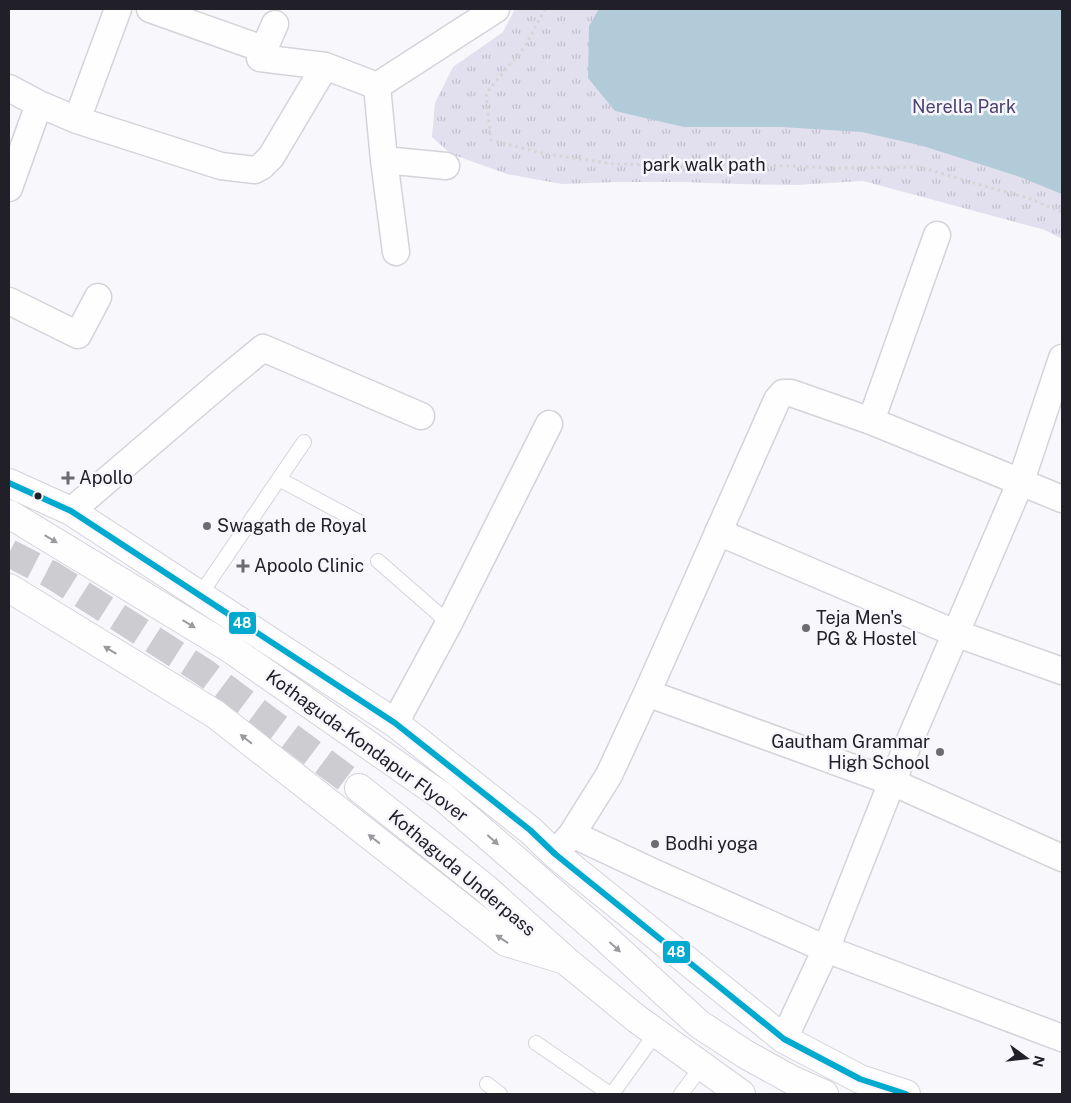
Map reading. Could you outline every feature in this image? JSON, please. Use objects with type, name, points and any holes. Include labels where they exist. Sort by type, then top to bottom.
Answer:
[{"type":"main road","points":[[9,482],[71,511],[395,723],[530,830],[555,854],[784,1039],[860,1079],[906,1094]]},
{"type":"main road","name":"Kothaguda-Kondapur Flyover","points":[[9,514],[228,647],[443,797],[600,933],[699,1024],[745,1054],[792,1080],[824,1094]]},
{"type":"main road","points":[[9,588],[215,714],[506,942],[565,960]]},
{"type":"main road","name":"Kothaguda Underpass","points":[[359,788],[485,888],[565,960],[637,1019],[741,1094]]},
{"type":"street","points":[[77,120],[118,9]]},
{"type":"street","points":[[150,9],[263,50]]},
{"type":"street","points":[[377,86],[496,9]]},
{"type":"street","points":[[275,24],[260,58],[325,66],[377,86]]},
{"type":"street","points":[[9,88],[39,104],[77,120],[221,166],[255,170],[271,157],[325,66]]},
{"type":"street","points":[[377,86],[396,252]]},
{"type":"street","points":[[9,188],[15,151],[39,104]]},
{"type":"street","points":[[384,160],[446,166]]},
{"type":"street","points":[[871,421],[937,235]]},
{"type":"street","points":[[9,301],[78,335],[98,296]]},
{"type":"street","points":[[71,511],[263,348],[421,416]]},
{"type":"street","points":[[784,1039],[826,949],[892,782],[1021,481],[1062,358]]},
{"type":"street","points":[[555,854],[572,834],[609,775],[782,393],[791,393],[871,421],[1062,499]]},
{"type":"street","points":[[395,723],[449,624],[549,424]]},
{"type":"street","points":[[718,532],[955,633],[1062,671]]},
{"type":"street","points":[[647,693],[892,782],[1062,858]]},
{"type":"street","points":[[572,834],[826,949],[1062,1038]]},
{"type":"lane","points":[[200,595],[304,442]]},
{"type":"lane","points":[[279,479],[358,522]]},
{"type":"lane","points":[[378,561],[449,624]]},
{"type":"lane","points":[[536,1043],[611,1094],[656,1033]]},
{"type":"lane","points":[[681,1094],[702,1066]]},
{"type":"lane","points":[[487,1084],[500,1094]]},
{"type":"path","name":"park walk path","points":[[545,9],[524,48],[486,93],[491,140],[546,154],[614,164],[762,165],[836,168],[920,167],[1028,198],[1062,212]]},
{"type":"green space","name":"Nerella Park","points":[[515,9],[1062,9],[1062,239],[1045,230],[863,181],[795,185],[682,182],[562,184],[507,174],[451,154],[432,137],[435,103],[453,67],[503,32]]},
{"type":"water","points":[[599,9],[1062,9],[1062,194],[1020,177],[923,146],[862,132],[781,127],[684,127],[615,111],[588,78],[589,26]]},
{"type":"tunnel","points":[[9,553],[52,575],[204,672],[359,788]]},
{"type":"transit line","name":"48","points":[[9,483],[71,511],[395,723],[530,830],[555,854],[784,1039],[860,1079],[906,1094]]},
{"type":"place","name":"Apollo","points":[[68,478]]},
{"type":"place","name":"Swagath de Royal","points":[[207,526]]},
{"type":"place","name":"Apoolo Clinic","points":[[243,566]]},
{"type":"place","name":"Teja Men's PG & Hostel","points":[[806,628]]},
{"type":"place","name":"Gautham Grammar High School","points":[[940,752]]},
{"type":"place","name":"Bodhi yoga","points":[[655,844]]}]
